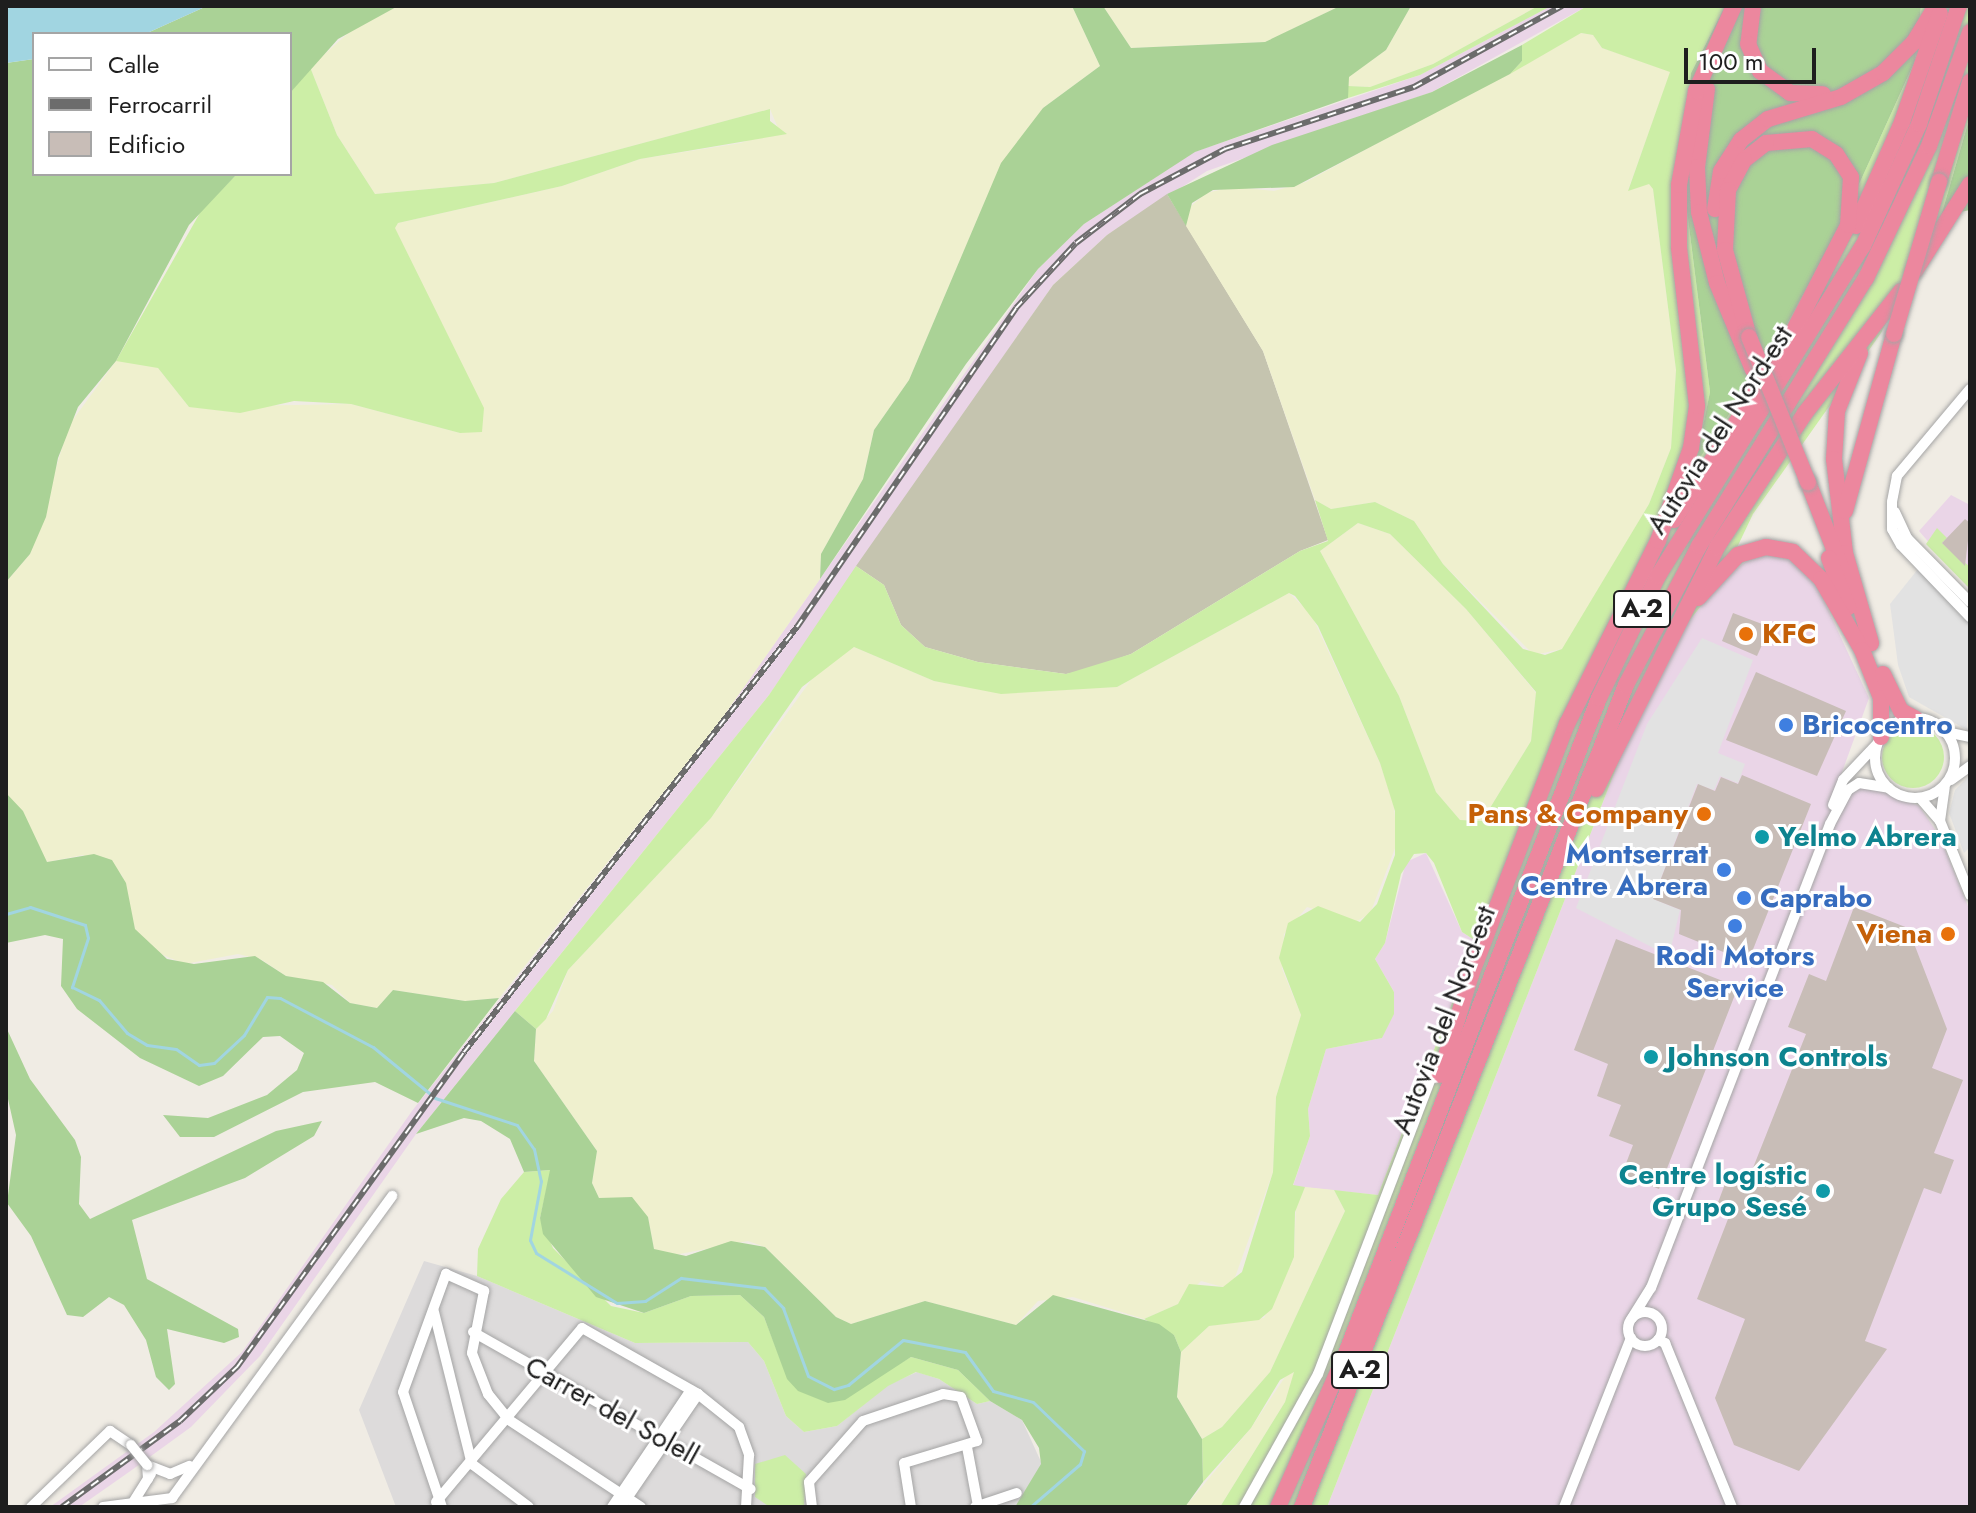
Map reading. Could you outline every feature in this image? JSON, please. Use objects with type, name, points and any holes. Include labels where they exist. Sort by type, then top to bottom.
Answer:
[{"type":"highway","points":[[1737,6],[1706,95],[1697,176],[1704,238],[1867,647],[1901,711],[1915,718]]},
{"type":"highway","points":[[1387,1243],[1471,975],[1567,724],[1658,541],[1685,469],[1697,406],[1679,248],[1682,163],[1696,91],[1737,6]]},
{"type":"highway","points":[[1753,6],[1748,44],[1766,78],[1798,95],[1852,90]]},
{"type":"highway","points":[[1744,338],[1717,230],[1721,171],[1741,140],[1768,119],[1852,90],[1904,54],[1936,6]]},
{"type":"highway","points":[[1658,541],[1814,295],[1873,190],[1942,6]]},
{"type":"highway","name":"Autovia del Nord-est","points":[[1278,1507],[1387,1243],[1599,698],[1658,576],[1863,246],[1919,124],[1959,6]]},
{"type":"highway","name":"Autovia del Nord-est","points":[[1302,1507],[1645,646],[1866,278],[1929,146],[1970,32]]},
{"type":"highway","points":[[1842,529],[1854,462],[1970,82]]},
{"type":"highway","points":[[1744,338],[1725,250],[1725,200],[1744,160],[1781,137],[1829,147],[1853,184],[1848,225],[1814,295]]},
{"type":"highway","points":[[1879,740],[1881,698],[1842,529],[1834,459],[1837,411],[1856,360],[1970,184]]},
{"type":"highway","points":[[1519,967],[1537,940],[1627,717],[1663,648],[1765,470],[1901,291]]},
{"type":"highway","points":[[1663,648],[1727,564],[1766,547],[1807,563],[1867,647]]},
{"type":"street","points":[[1968,609],[1901,545],[1892,529],[1892,502],[1897,476],[1970,389]]},
{"type":"street","points":[[1564,1507],[1631,1338],[1632,1318],[1651,1288],[1830,824],[1843,780],[1895,723],[1915,718],[1946,732],[1970,737]]},
{"type":"street","points":[[1940,821],[1955,754],[1946,732]]},
{"type":"street","points":[[1879,740],[1876,767],[1889,788]]},
{"type":"street","points":[[1920,798],[1947,784],[1970,766]]},
{"type":"street","points":[[1830,824],[1848,790],[1859,783],[1920,798],[1940,821],[1970,895]]},
{"type":"street","points":[[1244,1507],[1318,1374],[1471,975]]},
{"type":"street","points":[[103,1507],[134,1501],[168,1501],[190,1466],[212,1448],[392,1196]]},
{"type":"street","points":[[439,1505],[403,1392],[446,1274],[481,1290],[472,1353],[488,1394],[509,1420],[623,1499],[641,1507]]},
{"type":"street","points":[[1651,1288],[1654,1315],[1661,1324],[1658,1340]]},
{"type":"street","points":[[434,1312],[472,1464],[529,1507]]},
{"type":"street","points":[[1632,1318],[1654,1315]]},
{"type":"street","points":[[439,1505],[582,1328],[694,1392],[739,1427],[749,1455],[751,1489],[746,1507]]},
{"type":"street","name":"Carrer del Solell","points":[[473,1332],[751,1489]]},
{"type":"street","points":[[1631,1338],[1644,1346],[1658,1340],[1665,1343],[1732,1507]]},
{"type":"street","points":[[612,1507],[623,1499],[694,1392]]},
{"type":"street","points":[[812,1507],[809,1482],[863,1421],[943,1394],[961,1397],[977,1441],[967,1447],[904,1463],[911,1507]]},
{"type":"street","points":[[31,1507],[110,1431],[131,1445],[147,1465],[165,1473],[176,1485]]},
{"type":"street","points":[[967,1447],[977,1506],[1017,1493]]},
{"type":"street","points":[[147,1465],[146,1482],[153,1501]]},
{"type":"street","points":[[134,1501],[146,1482],[190,1466]]},
{"type":"shaded area","points":[[398,6],[1072,6],[1100,66],[1043,108],[992,185],[909,380],[874,430],[863,479],[821,554],[820,579],[718,724],[499,998],[465,1001],[393,990],[377,1008],[350,1003],[332,985],[286,976],[262,960],[238,954],[185,964],[151,950],[135,929],[122,875],[83,855],[47,862],[6,793],[6,582],[30,554],[69,425],[116,361],[139,360],[158,368],[189,407],[351,404],[460,433],[394,227],[398,223],[562,186],[640,159],[741,143],[778,128],[770,109],[494,183],[375,194],[337,135],[310,67],[354,28]]},
{"type":"shaded area","points":[[1103,6],[1340,6],[1266,42],[1131,48]]},
{"type":"shaded area","points":[[1411,6],[1538,6],[1433,64],[1370,87],[1348,86],[1348,77],[1386,50]]},
{"type":"shaded area","points":[[1551,6],[1587,6],[1432,92],[1207,171],[1107,235],[1053,285],[769,695],[416,1134],[260,1356],[191,1427],[129,1472],[79,1507],[50,1507],[154,1432],[242,1352],[412,1111],[718,724],[1038,269],[1084,224],[1194,152],[1420,75]]},
{"type":"shaded area","points":[[1580,33],[1593,35],[1602,48],[1671,71],[1628,190],[1649,183],[1653,189],[1676,370],[1671,448],[1649,504],[1570,639],[1562,649],[1534,655],[1443,564],[1414,521],[1375,502],[1331,509],[1315,500],[1263,351],[1186,226],[1189,208],[1206,193],[1233,187],[1274,191],[1306,182]]},
{"type":"shaded area","points":[[1167,194],[1263,351],[1328,540],[1300,551],[1131,654],[1087,670],[1066,674],[978,662],[925,647],[901,625],[884,585],[856,566],[1053,285],[1107,235]]},
{"type":"shaded area","points":[[1951,495],[1970,505],[1970,590],[1919,531]]},
{"type":"shaded area","points":[[1358,523],[1390,534],[1466,609],[1536,693],[1531,741],[1482,821],[1460,820],[1436,792],[1399,696],[1320,551]]},
{"type":"shaded area","points":[[1775,555],[1794,562],[1817,586],[1869,698],[1838,783],[1855,790],[1869,785],[1919,806],[1939,835],[1970,911],[1970,1507],[1327,1507],[1635,720],[1685,626],[1721,581],[1752,557]]},
{"type":"shaded area","points":[[1918,569],[1970,622],[1967,730],[1909,697],[1898,665],[1890,604]]},
{"type":"shaded area","points":[[1289,593],[1311,614],[1380,763],[1394,805],[1397,843],[1370,914],[1355,922],[1307,907],[1284,934],[1282,969],[1301,1015],[1276,1097],[1273,1172],[1234,1280],[1223,1287],[1201,1281],[1178,1304],[1144,1319],[1073,1297],[1038,1301],[1016,1325],[925,1301],[851,1324],[836,1317],[765,1247],[748,1241],[669,1256],[654,1249],[648,1217],[616,1199],[599,1198],[592,1183],[597,1151],[534,1061],[536,1029],[553,1011],[568,970],[711,818],[817,672],[854,647],[934,681],[989,691],[1117,687]]},
{"type":"shaded area","points":[[1702,638],[1753,660],[1718,753],[1745,764],[1738,783],[1720,776],[1714,790],[1697,784],[1653,899],[1680,910],[1669,956],[1576,908],[1647,724]]},
{"type":"shaded area","points":[[1970,775],[1970,847],[1964,853],[1949,813],[1955,790]]},
{"type":"shaded area","points":[[1426,853],[1462,932],[1476,941],[1378,1195],[1293,1186],[1310,1136],[1308,1109],[1326,1049],[1382,1038],[1394,992],[1375,959],[1385,943],[1406,862]]},
{"type":"shaded area","points":[[1305,1187],[1334,1190],[1345,1211],[1270,1372],[1222,1427],[1202,1439],[1177,1397],[1181,1352],[1209,1326],[1264,1318],[1294,1257],[1296,1205]]},
{"type":"shaded area","points":[[424,1261],[477,1276],[635,1343],[748,1342],[764,1361],[786,1416],[804,1432],[837,1426],[888,1385],[917,1372],[939,1379],[977,1404],[990,1401],[1022,1420],[1042,1464],[1015,1507],[396,1507],[359,1410]]},
{"type":"shaded area","points":[[1289,1371],[1295,1373],[1285,1402],[1220,1507],[1185,1507],[1251,1428]]},
{"type":"green space","points":[[207,6],[398,6],[338,39],[292,91],[292,32],[149,32]]},
{"type":"green space","points":[[1072,6],[1103,6],[1131,48],[1265,42],[1340,6],[1411,6],[1386,50],[1349,77],[1348,98],[1195,152],[1084,224],[1038,269],[966,364],[820,579],[821,554],[863,479],[874,430],[909,380],[1001,163],[1043,108],[1100,66]]},
{"type":"green space","points":[[1538,6],[1551,6],[1420,75],[1348,98],[1348,86],[1370,87],[1433,64]]},
{"type":"green space","points":[[1587,6],[1725,6],[1691,73],[1685,195],[1710,392],[1696,463],[1776,345],[1840,226],[1915,61],[1921,6],[1970,6],[1970,116],[1941,216],[1881,333],[1753,514],[1721,581],[1685,626],[1635,720],[1327,1507],[1220,1507],[1285,1402],[1294,1372],[1280,1380],[1251,1428],[1203,1482],[1202,1439],[1222,1427],[1270,1372],[1345,1211],[1334,1190],[1378,1195],[1476,941],[1462,932],[1434,863],[1426,853],[1414,854],[1401,874],[1385,943],[1375,959],[1394,992],[1394,1014],[1382,1038],[1326,1049],[1308,1109],[1310,1136],[1293,1185],[1305,1187],[1295,1212],[1294,1257],[1272,1309],[1259,1320],[1209,1326],[1181,1352],[1174,1335],[1144,1319],[1178,1304],[1189,1284],[1223,1287],[1242,1272],[1273,1172],[1276,1097],[1301,1015],[1279,958],[1288,923],[1318,906],[1360,922],[1377,904],[1395,855],[1395,811],[1380,763],[1318,626],[1295,596],[1289,593],[1117,687],[1001,694],[934,681],[854,647],[802,687],[711,818],[568,970],[546,1019],[536,1029],[515,1011],[769,695],[856,566],[884,585],[901,625],[925,647],[978,662],[1066,674],[1131,654],[1300,551],[1328,541],[1315,500],[1331,509],[1375,502],[1414,521],[1443,564],[1523,649],[1545,655],[1562,649],[1649,504],[1671,448],[1676,370],[1653,189],[1649,184],[1628,191],[1670,72],[1602,48],[1593,35],[1581,33],[1510,74],[1522,61],[1522,45]],"holes":[[[1358,523],[1390,534],[1466,609],[1536,692],[1531,741],[1482,821],[1460,820],[1436,792],[1399,696],[1320,551]]]},
{"type":"green space","points":[[1725,6],[1921,6],[1915,61],[1840,226],[1776,345],[1695,465],[1710,392],[1685,195],[1691,73]]},
{"type":"green space","points":[[1522,45],[1522,61],[1510,74],[1294,187],[1213,190],[1192,203],[1186,226],[1167,194],[1272,145],[1432,92]]},
{"type":"green space","points":[[32,59],[32,176],[235,176],[189,225],[116,361],[78,407],[58,458],[46,517],[30,554],[6,582],[6,63]]},
{"type":"green space","points":[[310,67],[337,135],[375,194],[494,183],[770,109],[770,121],[787,134],[640,159],[562,186],[398,223],[395,228],[484,408],[482,432],[460,433],[351,404],[294,401],[240,413],[189,407],[158,368],[116,361],[201,211],[235,176],[292,176],[292,90]]},
{"type":"green space","points":[[1970,116],[1970,210],[1941,216]]},
{"type":"green space","points":[[1937,528],[1947,538],[1942,543],[1970,567],[1970,589],[1926,544]]},
{"type":"green space","points":[[1913,726],[1935,735],[1944,757],[1935,779],[1913,788],[1891,779],[1882,757],[1891,735]]},
{"type":"green space","points":[[6,793],[23,811],[47,862],[94,854],[112,860],[126,883],[135,929],[167,959],[194,964],[255,956],[286,976],[323,982],[350,1003],[377,1008],[393,990],[465,1001],[499,998],[418,1103],[375,1082],[303,1092],[214,1137],[180,1137],[163,1115],[208,1118],[267,1095],[297,1070],[304,1053],[280,1036],[263,1037],[223,1076],[199,1086],[140,1058],[77,1009],[61,986],[63,939],[45,935],[6,943]]},
{"type":"green space","points":[[515,1011],[536,1029],[534,1061],[597,1151],[592,1183],[599,1198],[632,1197],[648,1217],[654,1249],[686,1256],[731,1241],[765,1247],[836,1317],[851,1324],[925,1301],[1016,1325],[1053,1295],[1159,1324],[1174,1335],[1181,1352],[1177,1397],[1202,1439],[1203,1482],[1185,1507],[1015,1507],[1041,1464],[1039,1448],[1022,1420],[990,1401],[958,1370],[911,1357],[845,1400],[828,1403],[798,1391],[787,1379],[764,1317],[740,1295],[691,1296],[644,1313],[596,1297],[543,1234],[540,1218],[550,1170],[524,1172],[510,1139],[481,1121],[464,1118],[416,1134]]},
{"type":"green space","points":[[6,1027],[30,1079],[75,1140],[81,1157],[79,1204],[90,1219],[276,1131],[322,1121],[314,1136],[245,1178],[132,1220],[147,1279],[238,1329],[239,1337],[224,1343],[167,1329],[175,1384],[169,1390],[156,1377],[146,1340],[124,1305],[109,1297],[83,1317],[67,1315],[31,1236],[7,1203],[16,1135],[6,1090]]},
{"type":"green space","points":[[551,1170],[540,1218],[553,1248],[611,1306],[644,1313],[691,1296],[740,1295],[764,1317],[788,1379],[870,1381],[911,1357],[958,1370],[990,1401],[977,1404],[939,1379],[916,1372],[888,1386],[837,1426],[804,1432],[786,1416],[764,1361],[748,1342],[635,1343],[477,1276],[478,1249],[501,1199],[524,1172]]},
{"type":"green space","points":[[785,1455],[806,1474],[804,1507],[770,1507],[755,1497],[755,1464]]},
{"type":"water","points":[[16,6],[207,6],[149,32],[32,32],[32,59],[6,63],[6,9]]},
{"type":"building","points":[[1965,519],[1970,523],[1965,566],[1942,543]]},
{"type":"building","name":"KFC","points":[[1733,613],[1770,627],[1757,656],[1722,641]]},
{"type":"building","name":"Bricocentro","points":[[1756,672],[1846,711],[1817,776],[1726,740]]},
{"type":"building","name":"Montserrat Centre Abrera","points":[[1742,775],[1811,804],[1748,962],[1679,934],[1681,910],[1653,899],[1698,784],[1715,791],[1721,777],[1738,784]]},
{"type":"building","name":"Centre logístic Grupo Sesé","points":[[1854,907],[1908,928],[1947,1029],[1932,1068],[1963,1080],[1934,1153],[1954,1160],[1941,1194],[1924,1188],[1865,1341],[1887,1349],[1799,1471],[1734,1445],[1715,1398],[1745,1319],[1697,1299],[1728,1219],[1714,1213],[1728,1176],[1747,1183],[1806,1034],[1788,1027],[1809,974],[1826,981]]},
{"type":"building","name":"Johnson Controls","points":[[1616,939],[1738,987],[1659,1189],[1622,1174],[1633,1145],[1609,1136],[1621,1105],[1597,1096],[1608,1064],[1574,1050]]},
{"type":"waterway","points":[[6,914],[30,907],[85,925],[88,938],[72,987],[99,1000],[127,1033],[147,1045],[176,1049],[199,1065],[214,1063],[244,1035],[267,997],[280,998],[373,1047],[435,1098],[517,1125],[534,1149],[541,1181],[530,1240],[536,1253],[617,1303],[645,1301],[681,1278],[764,1288],[783,1308],[808,1376],[834,1389],[848,1385],[903,1340],[965,1352],[993,1391],[1033,1402],[1084,1451],[1080,1464],[1030,1507]]},
{"type":"railway","points":[[62,1507],[180,1421],[237,1367],[464,1052],[797,627],[1016,308],[1076,243],[1140,194],[1225,149],[1414,87],[1562,6]]},
{"type":"place","name":"KFC","points":[[1746,634]]},
{"type":"place","name":"Bricocentro","points":[[1786,725]]},
{"type":"place","name":"Pans & Company","points":[[1704,814]]},
{"type":"place","name":"Yelmo Abrera","points":[[1762,837]]},
{"type":"place","name":"Montserrat Centre Abrera","points":[[1724,870]]},
{"type":"place","name":"Caprabo","points":[[1744,898]]},
{"type":"place","name":"Rodi Motors Service","points":[[1735,926]]},
{"type":"place","name":"Viena","points":[[1948,934]]},
{"type":"place","name":"Johnson Controls","points":[[1651,1057]]},
{"type":"place","name":"Centre logístic Grupo Sesé","points":[[1823,1191]]}]
